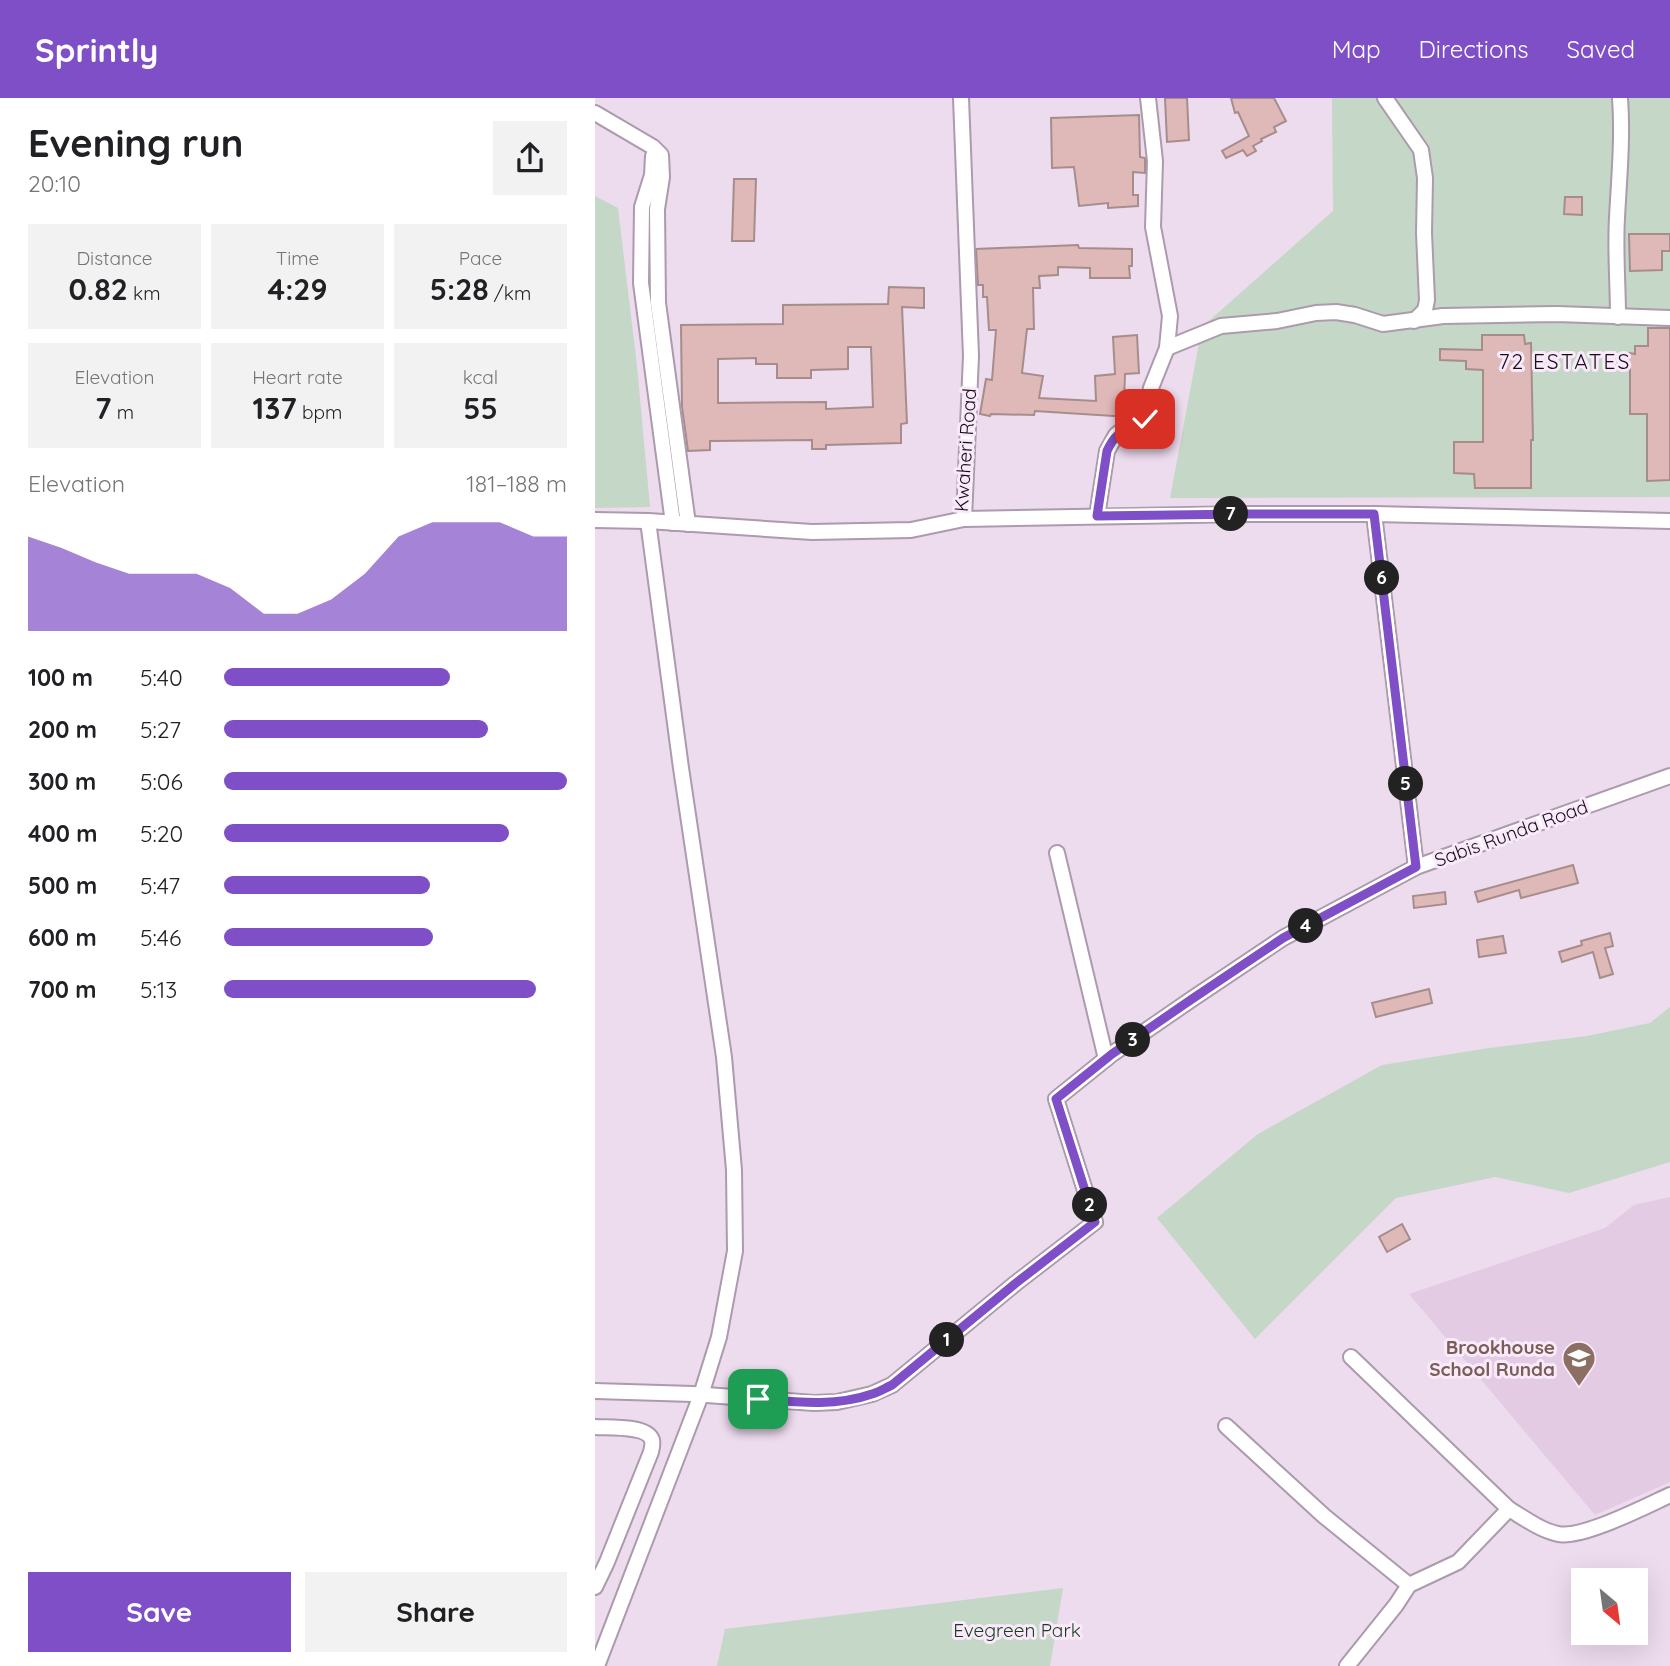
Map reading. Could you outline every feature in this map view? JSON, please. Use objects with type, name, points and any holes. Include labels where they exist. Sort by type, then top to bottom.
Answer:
[{"type":"street","name":"Kwaheri Road","points":[[595,520],[812,532],[911,530],[964,519],[971,356],[961,98]]},
{"type":"street","points":[[1097,516],[1107,451],[1116,435],[1145,419],[1151,388],[1167,348],[1170,316],[1153,227],[1155,161],[1148,98]]},
{"type":"street","points":[[1385,98],[1421,150],[1425,178],[1424,233],[1428,290],[1425,310],[1414,321]]},
{"type":"street","points":[[1618,317],[1616,252],[1622,123],[1620,98]]},
{"type":"street","points":[[595,113],[661,155],[662,177],[657,209],[658,303],[688,524]]},
{"type":"street","points":[[653,148],[652,175],[642,207],[641,283],[673,523]]},
{"type":"street","points":[[641,283],[657,281]]},
{"type":"street","points":[[1428,290],[1443,316]]},
{"type":"street","points":[[1167,348],[1221,326],[1277,321],[1315,313],[1355,315],[1383,324],[1443,316],[1556,314],[1670,318]]},
{"type":"street","points":[[964,519],[1374,514],[1670,521]]},
{"type":"street","points":[[1374,514],[1416,867]]},
{"type":"street","points":[[597,1666],[701,1395],[719,1338],[735,1251],[734,1170],[724,1057],[648,521]]},
{"type":"street","name":"Sabis Runda Road","points":[[595,1391],[814,1403],[837,1402],[872,1394],[892,1385],[1095,1222],[1056,1099],[1106,1059],[1283,938],[1416,867],[1670,776]]},
{"type":"street","points":[[1057,853],[1106,1059]]},
{"type":"street","points":[[1351,1357],[1509,1509],[1538,1527],[1559,1534],[1571,1534],[1624,1517],[1670,1495]]},
{"type":"street","points":[[1226,1426],[1324,1516],[1409,1585]]},
{"type":"street","points":[[595,1427],[646,1432],[653,1442],[595,1587]]},
{"type":"street","points":[[1347,1666],[1409,1585],[1458,1562],[1509,1509]]},
{"type":"shaded area","name":"Brookhouse School Runda","points":[[1670,1197],[1670,1482],[1595,1515],[1409,1294],[1605,1228],[1634,1205]]},
{"type":"green space","points":[[1332,98],[1670,98],[1670,497],[1170,498],[1202,327],[1333,211]]},
{"type":"green space","points":[[595,196],[618,208],[650,507],[595,508]]},
{"type":"green space","points":[[1670,1007],[1670,1162],[1569,1193],[1495,1177],[1396,1198],[1255,1339],[1157,1218],[1258,1134],[1382,1065],[1587,1036],[1650,1023]]},
{"type":"green space","name":"Evegreen Park","points":[[1063,1588],[1050,1666],[717,1666],[725,1629]]},
{"type":"building","points":[[1165,98],[1187,98],[1189,140],[1167,142]]},
{"type":"building","points":[[1231,98],[1274,98],[1286,121],[1274,127],[1276,132],[1253,146],[1256,151],[1247,156],[1243,150],[1226,158],[1222,151],[1249,136],[1238,112],[1235,113]]},
{"type":"building","points":[[1139,115],[1140,157],[1145,158],[1145,173],[1133,172],[1133,195],[1138,195],[1138,206],[1108,208],[1108,203],[1079,206],[1074,167],[1052,168],[1051,118]]},
{"type":"building","points":[[734,179],[756,179],[754,241],[732,241]]},
{"type":"building","points":[[1565,197],[1582,197],[1582,215],[1564,214]]},
{"type":"building","points":[[1629,234],[1670,234],[1670,251],[1662,251],[1662,270],[1630,271]]},
{"type":"building","points":[[1078,245],[1079,248],[1132,249],[1130,278],[1090,278],[1090,268],[1058,267],[1058,275],[1039,276],[1040,288],[1033,288],[1034,329],[1027,329],[1022,373],[1043,376],[1039,398],[1096,401],[1095,376],[1115,374],[1113,337],[1137,335],[1139,373],[1125,374],[1124,402],[1130,403],[1129,417],[1035,411],[1034,415],[980,414],[986,379],[992,380],[996,330],[989,330],[987,297],[983,297],[983,285],[978,285],[976,249]]},
{"type":"building","points":[[889,287],[924,288],[924,308],[902,307],[907,423],[901,424],[901,443],[826,445],[826,449],[812,449],[812,440],[710,441],[710,450],[688,451],[682,407],[681,325],[783,324],[783,305],[888,304]],"holes":[[[848,347],[871,347],[873,407],[826,409],[826,402],[718,403],[718,359],[756,358],[756,364],[777,364],[777,378],[811,378],[811,370],[848,369]]]},
{"type":"building","points":[[1648,328],[1670,328],[1670,480],[1647,481],[1647,414],[1630,414],[1630,367],[1627,366],[1629,353],[1635,354],[1635,346],[1648,346]]},
{"type":"building","points":[[1482,335],[1524,335],[1525,344],[1531,343],[1531,488],[1475,488],[1474,474],[1454,473],[1454,442],[1483,442],[1483,370],[1466,369],[1466,361],[1440,360],[1440,349],[1482,350]]},
{"type":"building","points":[[1573,865],[1578,883],[1521,898],[1519,890],[1478,902],[1475,892]]},
{"type":"building","points":[[1445,892],[1446,904],[1414,908],[1413,896]]},
{"type":"building","points":[[1610,933],[1613,946],[1605,948],[1613,974],[1600,978],[1593,952],[1562,962],[1559,952],[1582,945],[1581,941]]},
{"type":"building","points":[[1503,936],[1506,953],[1479,957],[1477,940]]},
{"type":"building","points":[[1429,989],[1432,1003],[1376,1017],[1372,1003]]},
{"type":"building","points":[[1402,1224],[1410,1239],[1387,1252],[1379,1237]]},
{"type":"place","name":"Brookhouse School Runda","points":[[1579,1388]]},
{"type":"district","name":"72 ESTATES","points":[[1565,361]]},
{"type":"route","points":[[758,1399],[837,1402],[872,1394],[892,1385],[1095,1222],[1056,1099],[1112,1054],[1283,938],[1416,867],[1374,514],[1097,516],[1107,451],[1111,442],[1121,431],[1145,419]]}]
